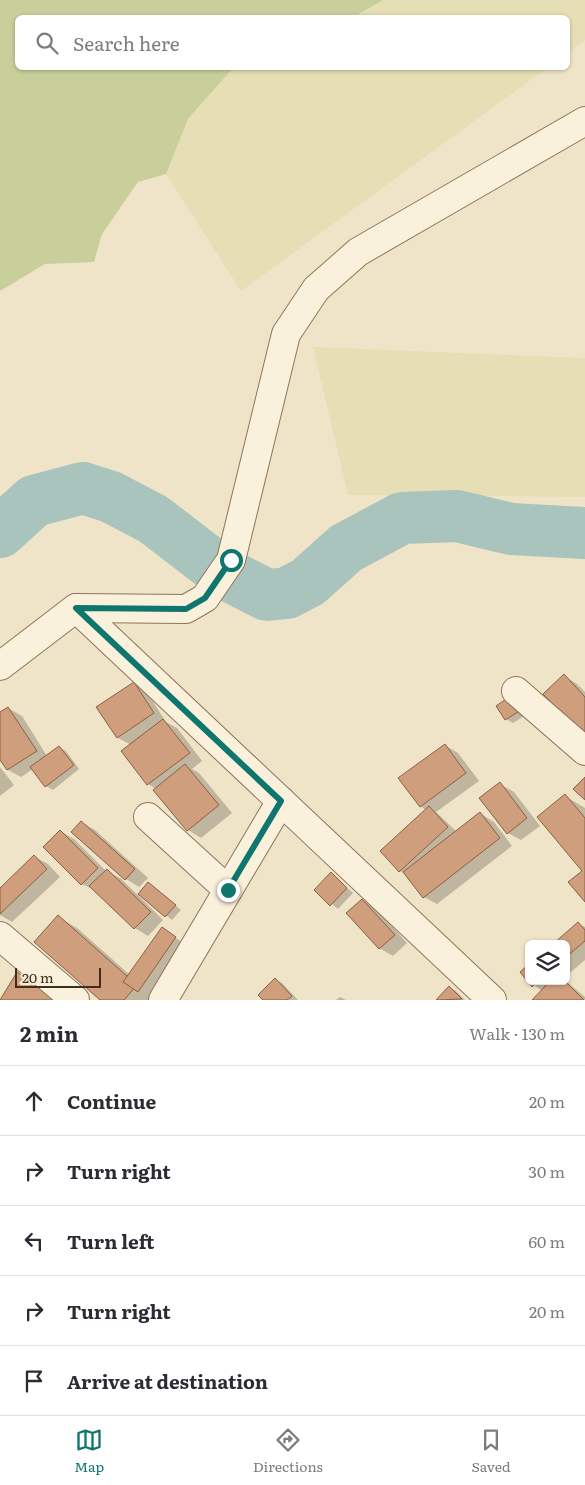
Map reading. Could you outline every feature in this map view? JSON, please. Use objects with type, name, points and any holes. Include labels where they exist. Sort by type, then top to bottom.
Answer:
[{"type":"street","points":[[0,666],[76,608],[186,609],[205,598],[231,560],[286,334],[316,289],[358,252],[585,121]]},
{"type":"street","points":[[76,608],[492,1000]]},
{"type":"street","points":[[516,691],[585,751]]},
{"type":"street","points":[[163,1000],[281,801]]},
{"type":"street","points":[[148,816],[228,890]]},
{"type":"street","points":[[0,936],[74,1000]]},
{"type":"shaded area","points":[[383,0],[585,0],[585,40],[570,51],[570,15],[359,15]]},
{"type":"shaded area","points":[[231,70],[544,70],[241,291],[166,174],[188,119]]},
{"type":"shaded area","points":[[313,347],[585,358],[585,497],[348,495]]},
{"type":"green space","points":[[0,0],[383,0],[357,15],[15,15],[15,70],[231,70],[188,119],[166,174],[138,182],[102,234],[94,262],[45,264],[0,291]]},
{"type":"building","points":[[564,674],[585,697],[585,738],[543,694]]},
{"type":"building","points":[[134,682],[154,713],[117,738],[96,707]]},
{"type":"building","points":[[519,690],[529,705],[505,720],[496,706]]},
{"type":"building","points":[[8,707],[37,751],[7,770],[0,760],[0,712]]},
{"type":"building","points":[[163,719],[190,753],[147,785],[121,751]]},
{"type":"building","points":[[445,744],[466,773],[420,807],[398,778]]},
{"type":"building","points":[[59,746],[74,765],[45,787],[30,767]]},
{"type":"building","points":[[185,764],[219,805],[187,831],[153,790]]},
{"type":"building","points":[[585,777],[585,800],[573,789]]},
{"type":"building","points":[[500,782],[527,818],[507,834],[479,798]]},
{"type":"building","points":[[565,794],[585,818],[585,902],[568,882],[582,871],[537,817]]},
{"type":"building","points":[[429,806],[448,827],[399,872],[380,851]]},
{"type":"building","points":[[480,812],[500,838],[423,898],[403,872]]},
{"type":"building","points":[[81,821],[135,869],[125,880],[71,832]]},
{"type":"building","points":[[60,830],[98,868],[81,885],[43,847]]},
{"type":"building","points":[[34,855],[47,869],[0,914],[0,888]]},
{"type":"building","points":[[107,869],[151,912],[134,929],[89,886]]},
{"type":"building","points":[[331,872],[347,888],[330,906],[314,890]]},
{"type":"building","points":[[148,882],[176,905],[165,917],[138,894]]},
{"type":"building","points":[[362,899],[395,935],[379,949],[346,913]]},
{"type":"building","points":[[58,915],[137,985],[124,1000],[100,1000],[34,942]]},
{"type":"building","points":[[578,922],[585,930],[585,941],[570,954],[570,940],[558,940]]},
{"type":"building","points":[[162,927],[176,937],[138,992],[123,982]]},
{"type":"building","points":[[525,968],[525,978],[520,972]]},
{"type":"building","points":[[17,972],[57,1000],[0,1000]]},
{"type":"building","points":[[275,978],[292,996],[287,1000],[263,1000],[258,995]]},
{"type":"building","points":[[546,985],[569,985],[584,1000],[532,1000]]},
{"type":"building","points":[[449,986],[462,999],[436,1000]]},
{"type":"waterway","points":[[0,532],[34,501],[83,488],[111,497],[153,519],[222,572],[267,595],[287,593],[308,582],[346,548],[402,518],[457,516],[511,529],[585,533]]},
{"type":"route","points":[[228,890],[281,801],[76,608],[186,609],[205,598],[231,560]]}]
